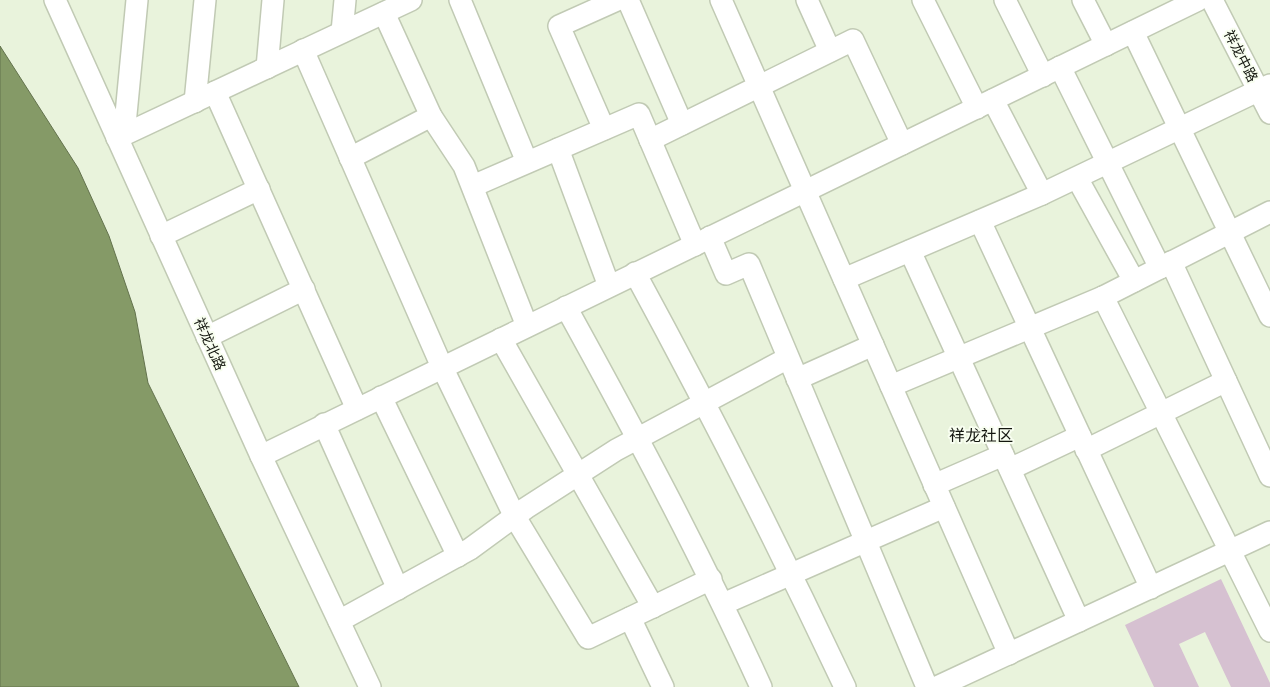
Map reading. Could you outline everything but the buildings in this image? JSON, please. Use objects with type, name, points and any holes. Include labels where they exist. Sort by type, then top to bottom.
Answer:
[{"type":"street","name":"祥龙北路","points":[[54,0],[121,137],[161,236],[261,456],[370,687]]},
{"type":"street","points":[[121,137],[137,0]]},
{"type":"street","points":[[195,102],[204,0]]},
{"type":"street","points":[[267,68],[273,0]]},
{"type":"street","points":[[342,32],[345,0]]},
{"type":"street","points":[[121,137],[410,0]]},
{"type":"street","points":[[460,0],[527,162]]},
{"type":"street","points":[[604,129],[559,26],[617,0]]},
{"type":"street","points":[[628,0],[682,124]]},
{"type":"street","points":[[720,0],[1009,654]]},
{"type":"street","points":[[807,0],[830,51]]},
{"type":"street","points":[[923,0],[985,104],[1042,194]]},
{"type":"street","points":[[1005,0],[1108,163],[1166,265],[1226,381],[1262,438],[1270,476]]},
{"type":"street","points":[[1083,0],[1106,45]]},
{"type":"street","points":[[261,456],[1198,0]]},
{"type":"street","name":"祥龙中路","points":[[1212,0],[1264,88],[1270,113]]},
{"type":"street","points":[[384,13],[431,116],[464,166],[527,326]]},
{"type":"street","points":[[1133,32],[1270,316]]},
{"type":"street","points":[[650,140],[853,40],[902,144]]},
{"type":"street","points":[[303,50],[442,367],[514,517],[588,638],[711,579]]},
{"type":"street","points":[[844,279],[1042,194],[1264,88]]},
{"type":"street","points":[[215,92],[357,408]]},
{"type":"street","points":[[473,186],[639,114],[650,140],[702,241],[726,274],[749,264],[928,687]]},
{"type":"street","points":[[350,158],[431,116]]},
{"type":"street","points":[[558,149],[609,286]]},
{"type":"street","points":[[1077,178],[1134,281]]},
{"type":"street","points":[[161,236],[259,189]]},
{"type":"street","points":[[891,386],[1103,297],[1270,212]]},
{"type":"street","points":[[980,221],[1151,588]]},
{"type":"street","points":[[910,250],[1079,621]]},
{"type":"street","points":[[635,273],[706,402],[792,574],[845,687]]},
{"type":"street","points":[[207,337],[304,289]]},
{"type":"street","points":[[1103,297],[1270,630]]},
{"type":"street","points":[[566,307],[639,438],[711,579],[761,687]]},
{"type":"street","points":[[501,339],[653,607]]},
{"type":"street","points":[[797,379],[873,345]]},
{"type":"street","points":[[339,621],[458,556],[578,474],[639,438],[788,358]]},
{"type":"street","points":[[934,485],[1007,462],[1083,443],[1161,413],[1226,381]]},
{"type":"street","points":[[381,397],[458,556]]},
{"type":"street","points":[[324,424],[398,589]]},
{"type":"street","points":[[723,604],[944,507]]},
{"type":"street","points":[[937,687],[1270,532]]},
{"type":"street","points":[[630,618],[663,687]]},
{"type":"shaded area","points":[[0,46],[78,168],[109,236],[135,312],[148,383],[299,687],[0,687]]},
{"type":"district","name":"祥龙社区","points":[[981,435]]}]
